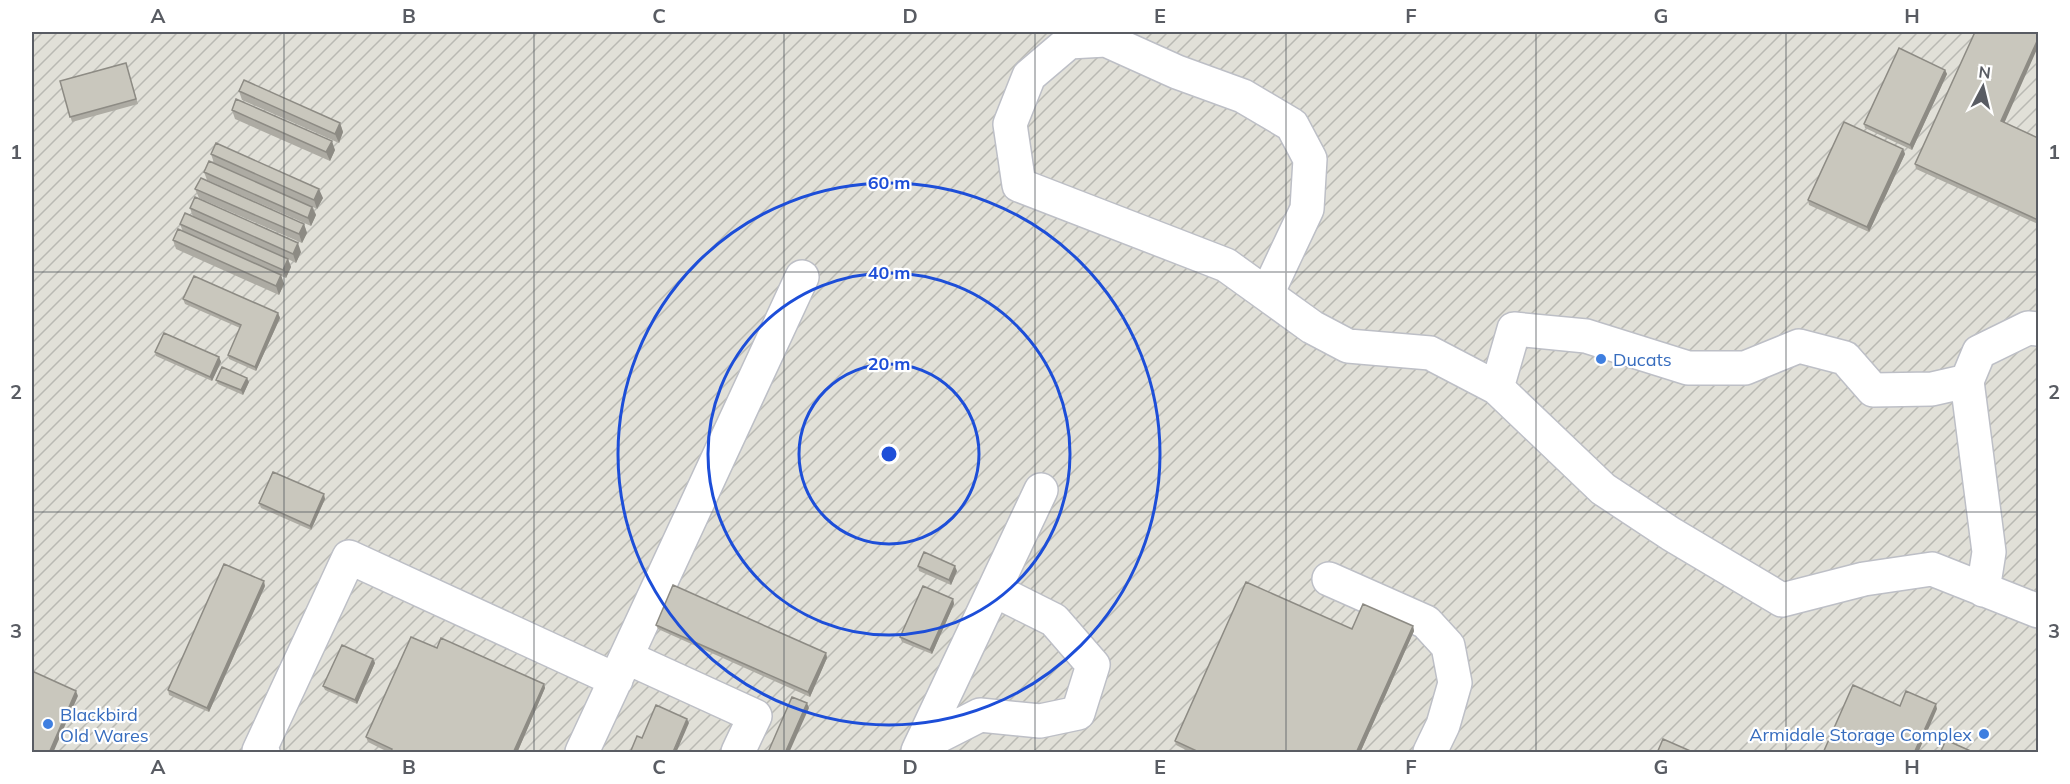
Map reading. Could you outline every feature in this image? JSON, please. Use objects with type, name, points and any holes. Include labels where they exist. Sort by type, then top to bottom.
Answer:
[{"type":"lane","points":[[1268,294],[1307,209],[1310,159],[1292,125],[1243,96],[1177,72],[1106,40],[1069,42],[1029,76],[1010,124],[1019,185],[1227,265],[1312,327],[1348,346],[1430,353],[1497,388],[1603,489],[1671,534],[1782,600],[1864,579],[1932,569],[2038,611]]},
{"type":"lane","points":[[582,753],[802,277]]},
{"type":"lane","points":[[1983,590],[1989,552],[1967,381],[1978,352],[2028,328],[2038,329]]},
{"type":"lane","points":[[1497,388],[1514,329],[1586,336],[1688,368],[1746,368],[1799,346],[1845,358],[1874,390],[1932,389],[1967,381]]},
{"type":"lane","points":[[919,749],[1041,490]]},
{"type":"lane","points":[[262,753],[259,751],[349,557],[621,668],[755,716],[738,753]]},
{"type":"lane","points":[[1329,579],[1426,622],[1448,646],[1455,683],[1443,725],[1430,753]]},
{"type":"lane","points":[[919,749],[980,715],[1040,721],[1078,713],[1093,665],[1054,620],[994,590]]},
{"type":"shaded area","points":[[32,32],[2038,32],[2038,752],[32,752]]},
{"type":"building","points":[[1975,32],[2038,32],[2038,39],[2001,121],[2038,138],[2038,220],[1915,164]]},
{"type":"building","points":[[1899,48],[1945,70],[1910,145],[1864,124]]},
{"type":"building","points":[[126,63],[136,99],[70,117],[60,81]]},
{"type":"building","points":[[244,80],[340,123],[335,134],[239,91]]},
{"type":"building","points":[[236,99],[332,141],[326,152],[232,110]]},
{"type":"building","points":[[1844,122],[1903,149],[1867,227],[1808,200]]},
{"type":"building","points":[[216,143],[319,189],[314,200],[211,154]]},
{"type":"building","points":[[209,161],[312,207],[308,218],[204,172]]},
{"type":"building","points":[[201,178],[304,224],[299,234],[195,189]]},
{"type":"building","points":[[195,197],[298,243],[293,254],[190,208]]},
{"type":"building","points":[[185,213],[288,259],[283,270],[180,224]]},
{"type":"building","points":[[178,229],[281,275],[276,286],[173,240]]},
{"type":"building","points":[[194,276],[278,313],[255,367],[228,355],[241,325],[183,299]]},
{"type":"building","points":[[164,333],[219,357],[210,377],[155,352]]},
{"type":"building","points":[[222,367],[247,378],[241,390],[216,380]]},
{"type":"building","points":[[273,472],[324,494],[310,526],[259,503]]},
{"type":"building","points":[[924,552],[955,566],[949,580],[918,566]]},
{"type":"building","points":[[224,564],[264,581],[207,708],[168,690]]},
{"type":"building","points":[[1246,582],[1352,629],[1363,604],[1413,626],[1356,753],[1201,753],[1175,741]]},
{"type":"building","points":[[673,585],[826,653],[808,692],[656,625]]},
{"type":"building","points":[[923,586],[953,599],[930,650],[900,637]]},
{"type":"building","points":[[411,637],[437,648],[441,638],[544,684],[513,753],[390,753],[392,749],[366,737]]},
{"type":"building","points":[[342,645],[373,659],[355,700],[323,686]]},
{"type":"building","name":"Blackbird Old Wares","points":[[32,671],[76,691],[49,753],[32,753]]},
{"type":"building","points":[[1853,685],[1900,706],[1906,691],[1936,704],[1914,753],[1823,753]]},
{"type":"building","points":[[792,697],[807,703],[785,753],[776,753],[769,750]]},
{"type":"building","points":[[656,705],[687,719],[674,753],[630,753],[637,736],[642,738]]},
{"type":"building","points":[[1663,739],[1695,753],[1657,753]]},
{"type":"building","points":[[1946,740],[1975,753],[1940,753]]},
{"type":"place","name":"Ducats","points":[[1601,359]]},
{"type":"place","name":"Blackbird Old Wares","points":[[48,724]]},
{"type":"place","name":"Armidale Storage Complex","points":[[1984,734]]}]
